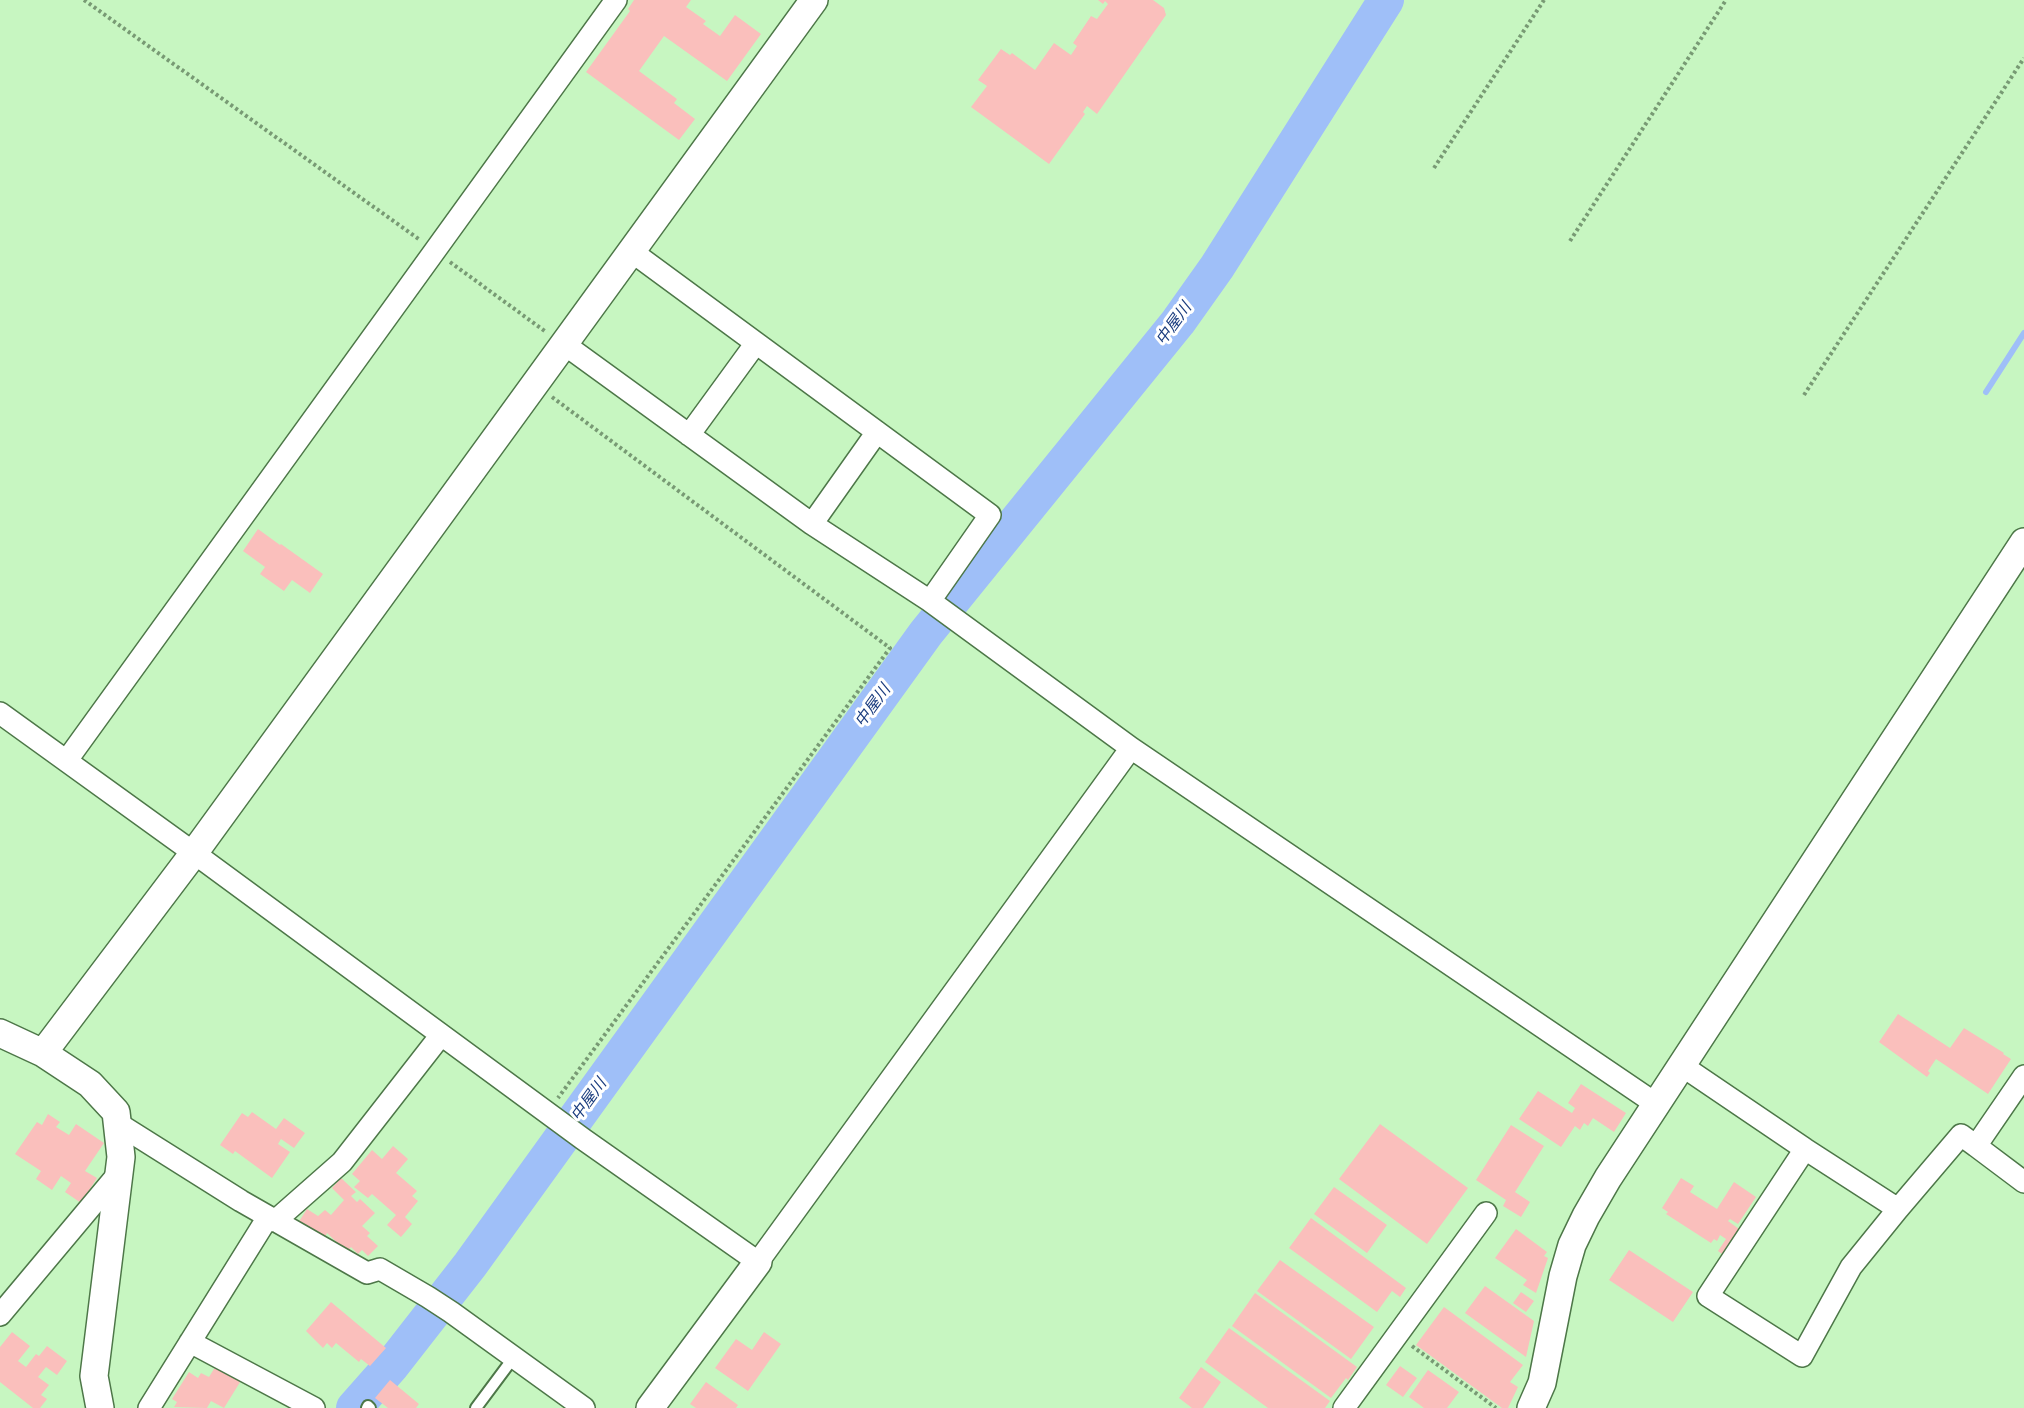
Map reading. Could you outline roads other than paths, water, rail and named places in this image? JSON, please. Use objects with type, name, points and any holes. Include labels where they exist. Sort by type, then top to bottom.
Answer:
[{"type":"street","points":[[67,760],[615,0]]},
{"type":"street","points":[[44,1053],[194,853],[814,0]]},
{"type":"street","points":[[631,252],[990,515],[940,608]]},
{"type":"street","points":[[689,435],[756,343]]},
{"type":"street","points":[[564,344],[812,524],[940,608],[1131,748],[1656,1104]]},
{"type":"street","points":[[812,524],[877,432]]},
{"type":"street","points":[[1531,1408],[1542,1383],[1563,1276],[1572,1245],[1586,1216],[1681,1065],[2024,542]]},
{"type":"street","points":[[0,713],[583,1139],[758,1262]]},
{"type":"street","points":[[650,1408],[1131,748]]},
{"type":"street","points":[[0,1033],[44,1053],[90,1084],[116,1112],[121,1157],[94,1377],[100,1408]]},
{"type":"street","points":[[149,1408],[272,1219],[342,1162],[441,1035]]},
{"type":"street","points":[[1681,1065],[1898,1209]]},
{"type":"street","points":[[1976,1146],[2024,1076]]},
{"type":"street","points":[[117,1123],[272,1219],[367,1273],[380,1269],[428,1297],[584,1408]]},
{"type":"street","points":[[1805,1149],[1708,1296],[1802,1356],[1851,1267],[1961,1135],[2024,1182]]},
{"type":"street","points":[[0,1315],[119,1173]]},
{"type":"street","points":[[1344,1408],[1486,1213]]},
{"type":"street","points":[[190,1342],[314,1408]]},
{"type":"lane","points":[[476,1408],[514,1357]]},
{"type":"waterway","name":"中屋川","points":[[354,1408],[392,1365],[470,1265],[926,633],[1178,322],[1217,267],[1386,0]]},
{"type":"waterway","points":[[1986,392],[2024,333]]}]
